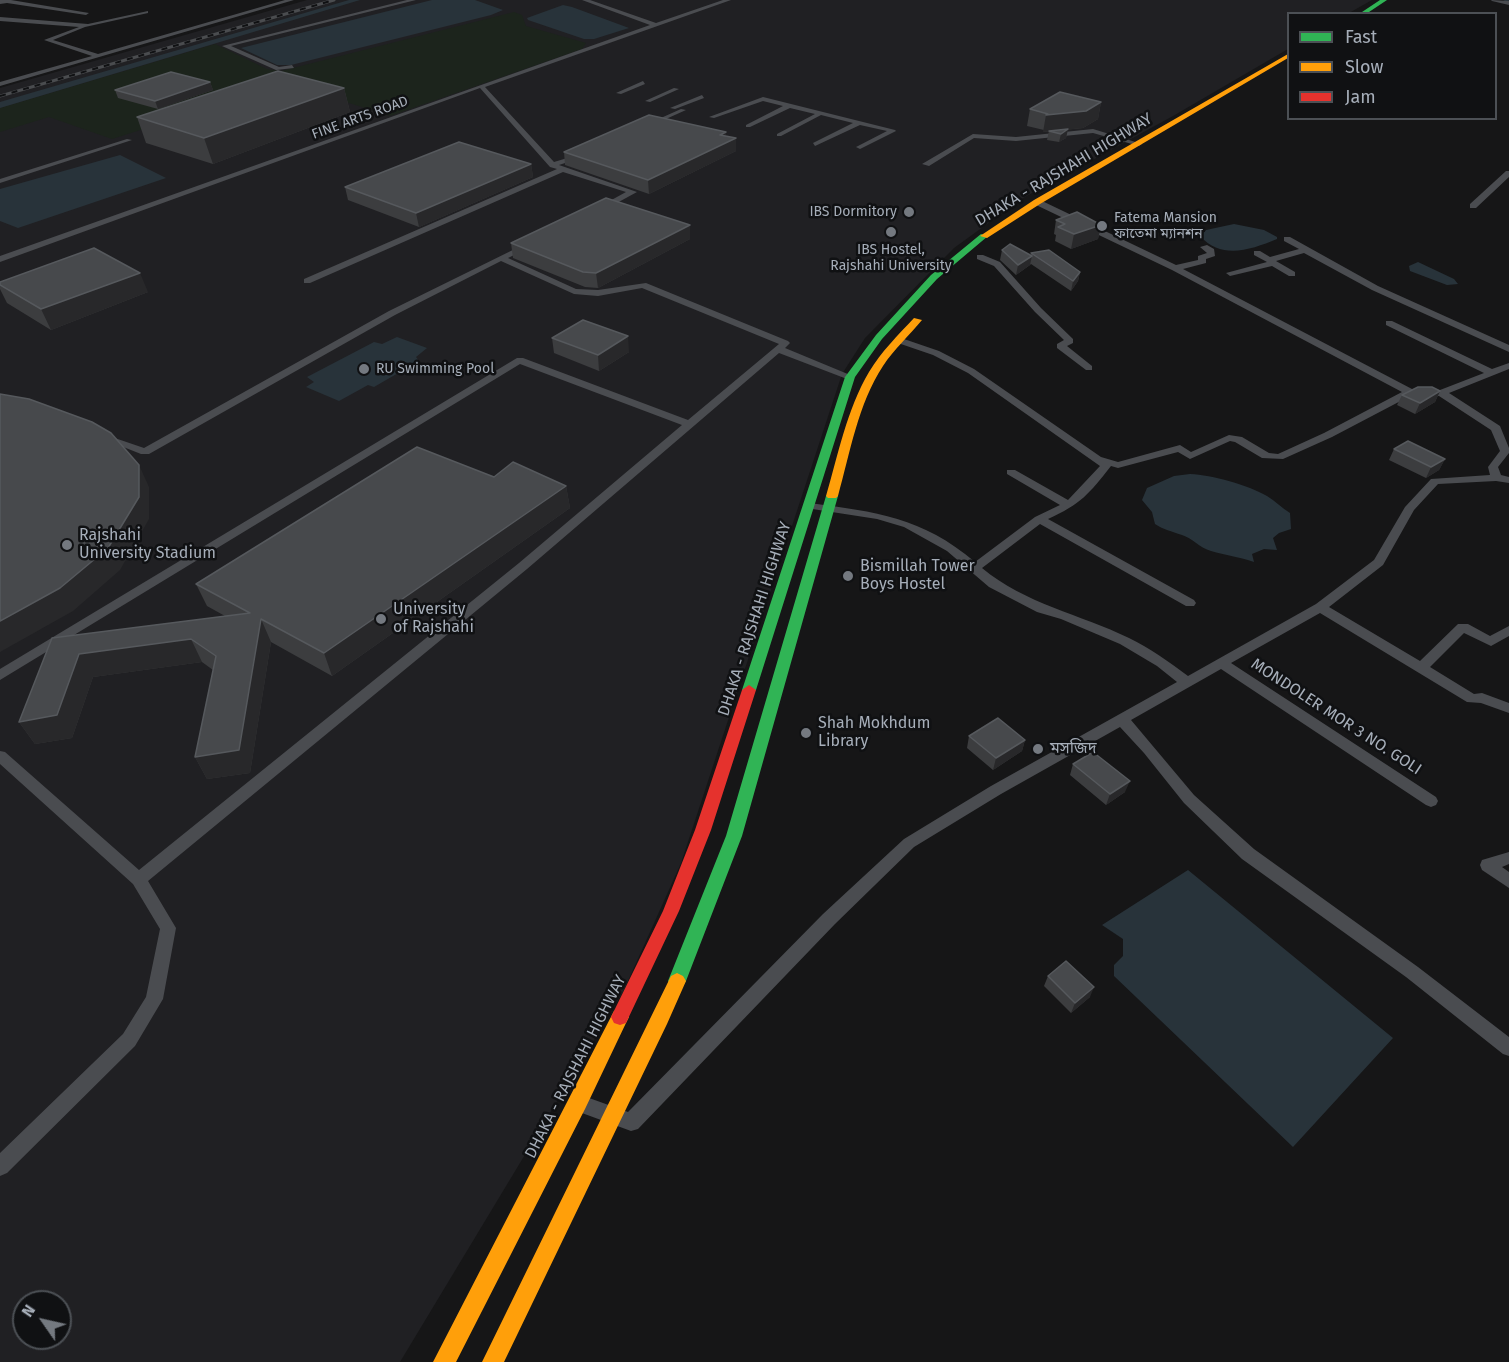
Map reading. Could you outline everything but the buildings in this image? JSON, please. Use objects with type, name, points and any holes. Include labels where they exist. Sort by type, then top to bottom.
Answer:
[{"type":"highway","points":[[1364,12],[1384,0]]},
{"type":"highway","points":[[1378,12],[1397,0]]},
{"type":"highway","name":"DHAKA - RAJSHAHI HIGHWAY","points":[[444,1362],[578,1103],[671,911],[699,840],[810,506],[850,377],[879,337],[934,277],[986,234],[1287,57]]},
{"type":"highway","name":"DHAKA - RAJSHAHI HIGHWAY","points":[[952,280],[1003,238],[1050,208],[1287,67]]},
{"type":"highway","points":[[493,1362],[614,1116],[658,1023],[703,919],[734,836],[854,419],[870,380],[898,340],[929,306]]},
{"type":"street","points":[[0,84],[291,0]]},
{"type":"street","points":[[292,67],[278,69],[225,46],[413,0]]},
{"type":"street","points":[[585,0],[656,25]]},
{"type":"street","name":"FINE ARTS ROAD","points":[[0,259],[728,0]]},
{"type":"street","points":[[1494,0],[1509,3]]},
{"type":"street","points":[[0,2],[7,1],[86,13]]},
{"type":"street","points":[[99,56],[47,40],[88,26],[147,12]]},
{"type":"street","points":[[0,19],[88,26]]},
{"type":"street","points":[[618,93],[643,83]]},
{"type":"street","points":[[481,86],[553,165],[633,192],[591,213]]},
{"type":"street","points":[[648,100],[676,89]]},
{"type":"street","points":[[673,108],[702,97]]},
{"type":"street","points":[[712,117],[763,99],[893,131],[860,147]]},
{"type":"street","points":[[747,126],[790,105]]},
{"type":"street","points":[[640,129],[683,110]]},
{"type":"street","points":[[779,135],[821,113]]},
{"type":"street","points":[[815,144],[859,123]]},
{"type":"street","points":[[926,164],[973,136],[1016,139],[1093,131],[1139,144]]},
{"type":"street","points":[[0,181],[129,140]]},
{"type":"street","points":[[553,165],[575,156]]},
{"type":"street","points":[[307,281],[563,169]]},
{"type":"street","points":[[1473,206],[1509,173]]},
{"type":"street","points":[[1037,202],[1175,268],[1278,326],[1410,392],[1440,393],[1509,366]]},
{"type":"street","points":[[89,432],[145,452],[392,313],[541,238]]},
{"type":"street","points":[[1287,239],[1366,284],[1509,350]]},
{"type":"street","points":[[1175,268],[1203,261],[1201,258],[1212,254],[1204,247]]},
{"type":"street","points":[[1230,273],[1305,250]]},
{"type":"street","points":[[1257,253],[1292,274]]},
{"type":"street","points":[[980,257],[997,264],[1038,310],[1070,341],[1060,346],[1089,369]]},
{"type":"street","points":[[139,879],[523,566],[785,343],[643,285],[598,293],[574,291],[501,258]]},
{"type":"street","points":[[1389,323],[1495,372],[1509,376]]},
{"type":"street","points":[[898,340],[936,353],[970,371],[1106,465],[1082,494],[1069,505],[1039,519],[975,568]]},
{"type":"street","points":[[778,349],[850,377]]},
{"type":"street","points":[[0,675],[522,361],[689,424]]},
{"type":"street","points":[[1101,460],[1118,465],[1180,448],[1190,456],[1229,438],[1238,440],[1266,456],[1279,457],[1328,435],[1410,392]]},
{"type":"street","points":[[1440,393],[1496,428],[1505,451],[1493,467],[1503,479]]},
{"type":"street","points":[[1011,472],[1069,505]]},
{"type":"street","points":[[578,1103],[631,1122],[829,919],[909,843],[996,790],[1320,607],[1379,562],[1410,509],[1435,481],[1503,479]]},
{"type":"street","points":[[810,506],[879,516],[908,525],[951,548],[993,584],[1027,603],[1125,641],[1162,663],[1187,682]]},
{"type":"street","points":[[1039,519],[1190,603]]},
{"type":"street","points":[[1320,607],[1472,699],[1482,698],[1509,708]]},
{"type":"street","points":[[1421,668],[1463,627],[1491,642],[1509,630]]},
{"type":"street","name":"MONDOLER MOR 3 NO. GOLI","points":[[1221,663],[1431,801]]},
{"type":"street","points":[[1122,720],[1149,749],[1189,799],[1248,854],[1412,972],[1509,1048]]},
{"type":"street","points":[[0,756],[139,879],[168,928],[154,999],[129,1040],[0,1166]]},
{"type":"street","points":[[1509,858],[1488,866],[1509,881]]},
{"type":"shaded area","name":"University of Rajshahi","points":[[307,0],[1372,0],[1351,12],[1287,12],[1287,50],[1173,116],[1023,198],[954,248],[865,338],[842,374],[681,863],[623,992],[400,1362],[0,1362],[0,88]]},
{"type":"shaded area","points":[[432,0],[475,0],[503,10],[491,15],[291,65],[277,65],[241,48]]},
{"type":"shaded area","points":[[563,5],[629,28],[594,39],[584,39],[527,18]]},
{"type":"shaded area","points":[[514,12],[522,15],[526,26],[586,43],[582,49],[390,116],[308,90],[273,88],[112,139],[49,117],[0,132],[0,108],[215,44],[267,69],[281,71]]},
{"type":"shaded area","points":[[120,155],[166,178],[18,228],[0,221],[0,189]]},
{"type":"shaded area","points":[[1234,224],[1264,230],[1277,239],[1257,247],[1237,251],[1218,248],[1200,236],[1206,230]]},
{"type":"shaded area","points":[[1418,262],[1454,279],[1458,284],[1447,285],[1410,271],[1409,266]]},
{"type":"shaded area","name":"RU Swimming Pool","points":[[397,337],[427,348],[416,357],[419,361],[374,387],[368,385],[339,401],[306,387],[314,382],[307,377],[374,342],[382,344]]},
{"type":"shaded area","points":[[1190,474],[1240,484],[1267,496],[1290,513],[1291,529],[1273,538],[1277,550],[1264,549],[1252,554],[1254,562],[1207,550],[1186,536],[1155,524],[1152,512],[1142,500],[1147,488],[1174,476]]},
{"type":"shaded area","points":[[1188,870],[1393,1038],[1293,1147],[1114,976],[1114,965],[1123,956],[1123,939],[1102,925]]},
{"type":"waterway","points":[[0,105],[357,0]]},
{"type":"railway","points":[[0,96],[334,0]]},
{"type":"traffic: fast","points":[[1364,12],[1384,0]]},
{"type":"traffic: fast","points":[[749,690],[850,377],[879,337],[934,277],[984,236]]},
{"type":"traffic: fast","points":[[677,981],[734,836],[832,496]]},
{"type":"traffic: slow","points":[[984,236],[1037,202],[1287,57]]},
{"type":"traffic: slow","points":[[832,496],[853,424],[869,382],[897,341],[917,320]]},
{"type":"traffic: slow","points":[[493,1362],[677,981]]},
{"type":"traffic: slow","points":[[444,1362],[620,1017]]},
{"type":"traffic: jam","points":[[620,1017],[671,911],[703,830],[749,690]]},
{"type":"place","name":"IBS Dormitory","points":[[909,212]]},
{"type":"place","name":"Fatema Mansion ফাতেমা ম্যানশন","points":[[1102,226]]},
{"type":"place","name":"IBS Hostel, Rajshahi University","points":[[891,232]]},
{"type":"place","name":"RU Swimming Pool","points":[[364,369]]},
{"type":"place","name":"Rajshahi University Stadium","points":[[67,545]]},
{"type":"place","name":"Bismillah Tower Boys Hostel","points":[[848,576]]},
{"type":"place","name":"University of Rajshahi","points":[[381,619]]},
{"type":"place","name":"Shah Mokhdum Library","points":[[806,733]]},
{"type":"place","name":"মসজিদ","points":[[1038,749]]}]
